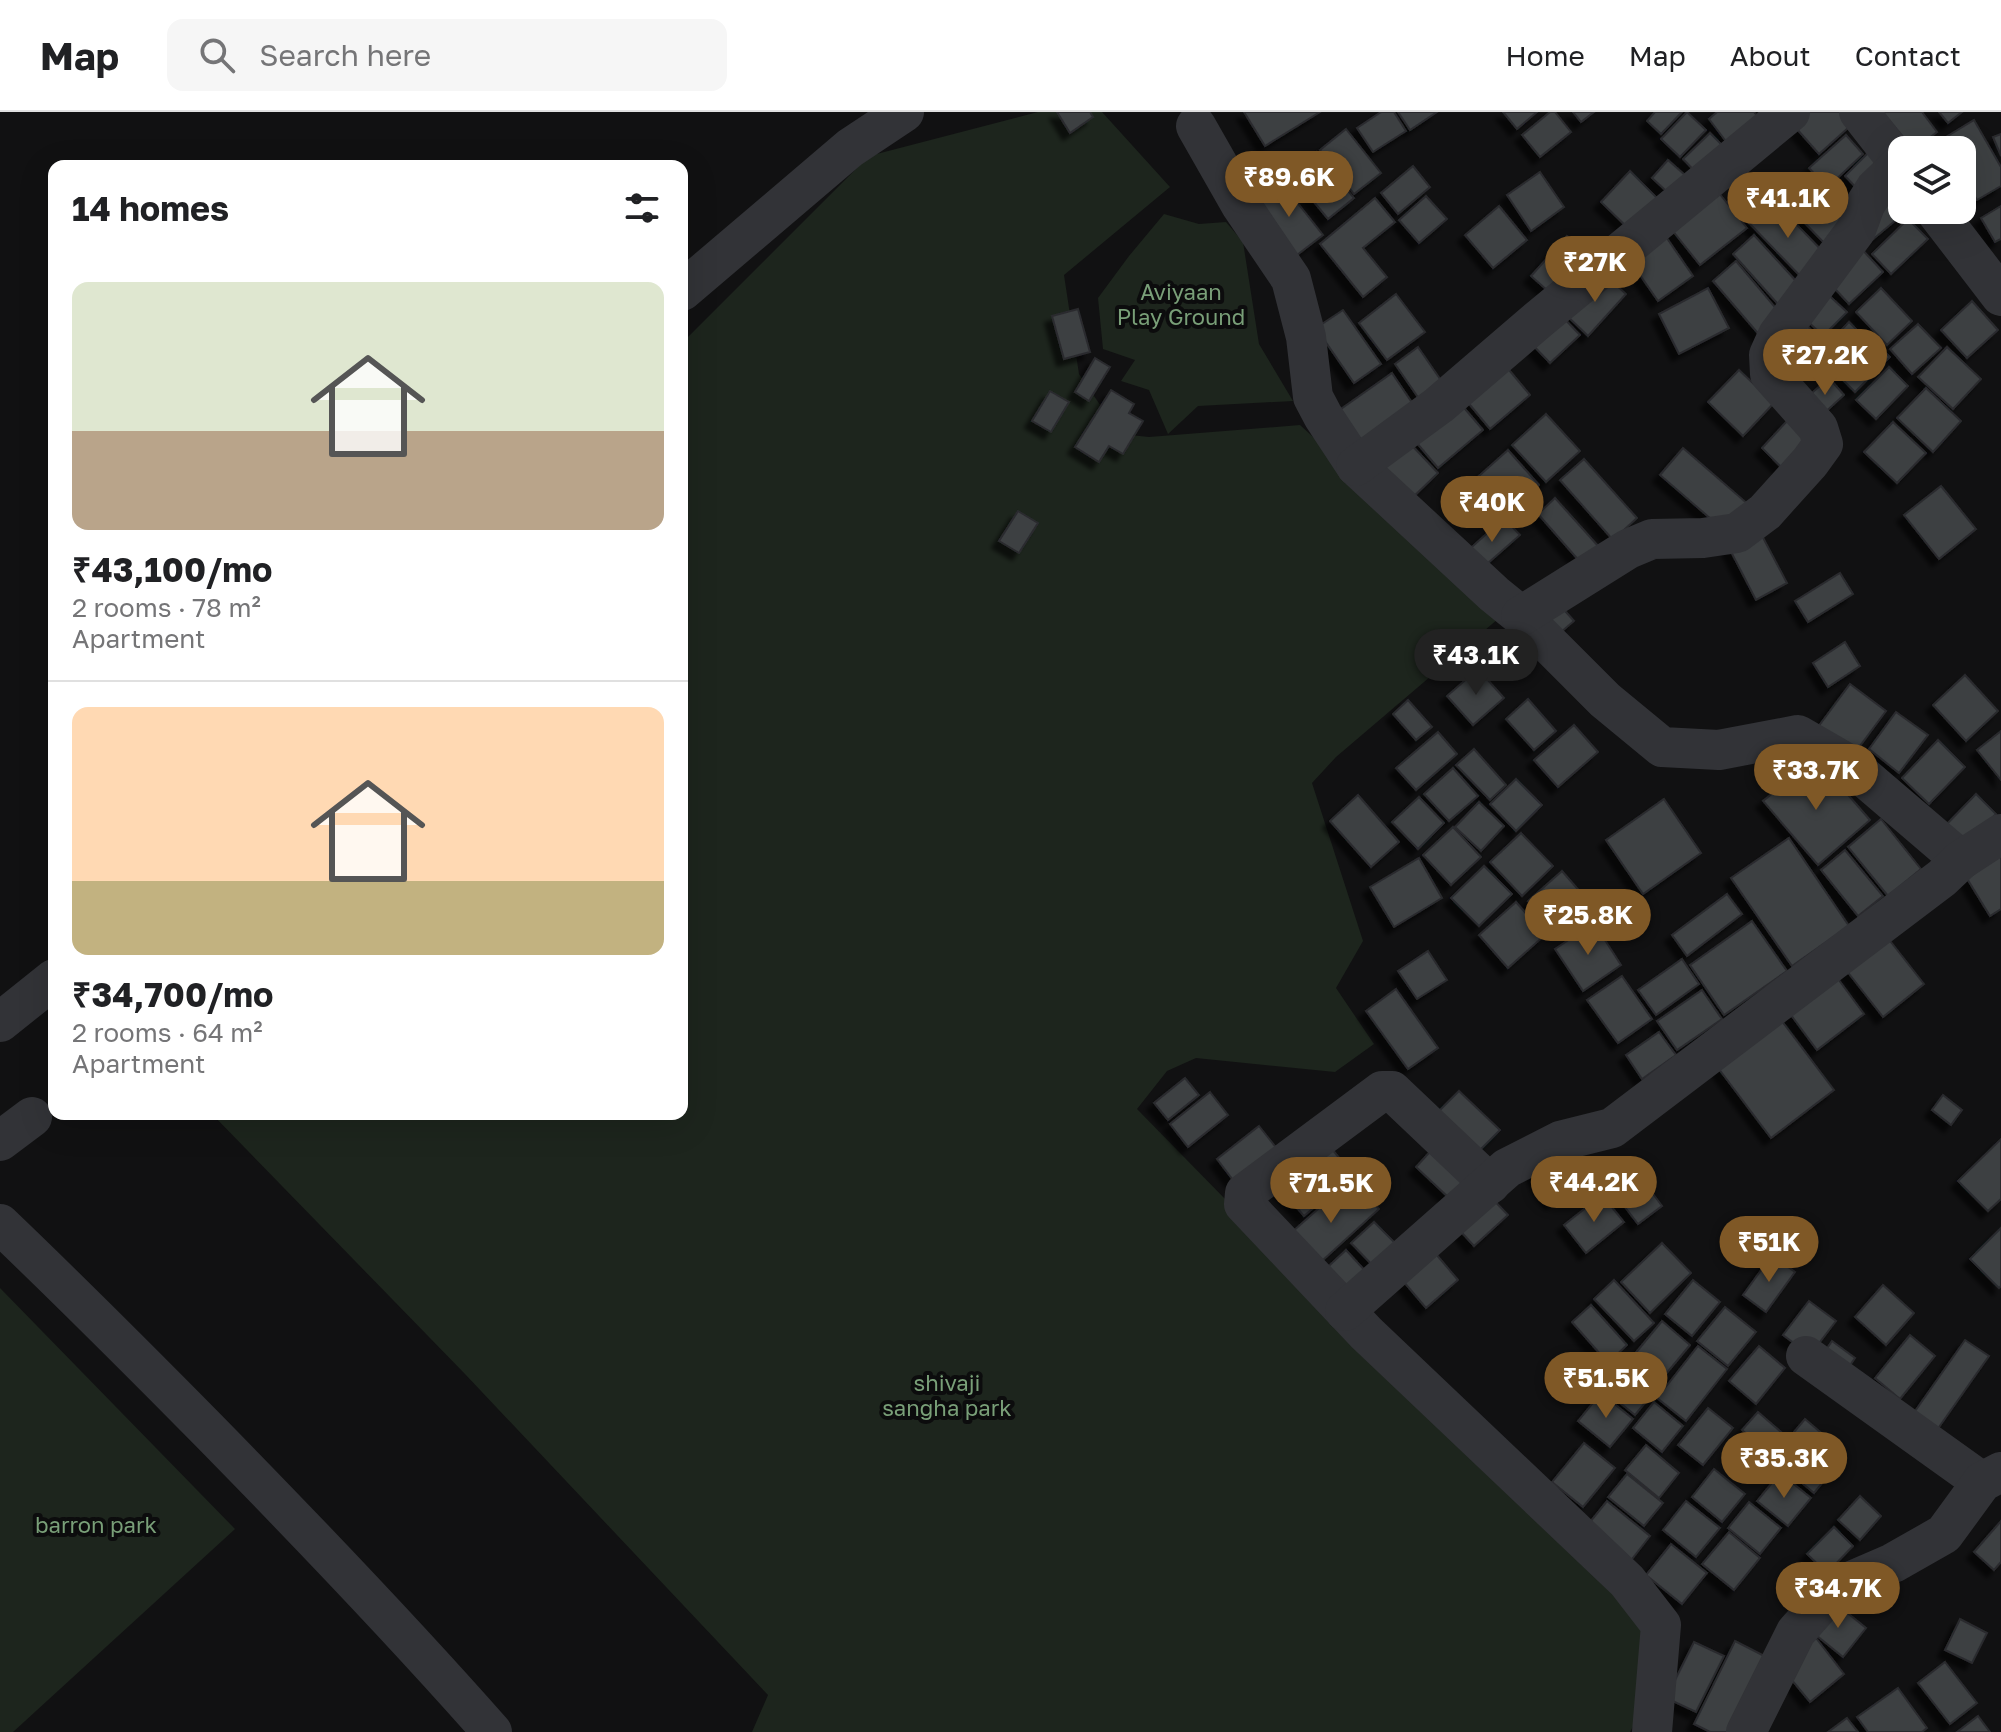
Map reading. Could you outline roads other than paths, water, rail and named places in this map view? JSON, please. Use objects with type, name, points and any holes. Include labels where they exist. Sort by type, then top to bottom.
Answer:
[{"type":"street","points":[[688,286],[850,148],[904,112]]},
{"type":"street","points":[[1356,466],[1439,405],[1790,112]]},
{"type":"street","points":[[1859,112],[1888,149]]},
{"type":"street","points":[[1198,117],[1241,205],[1291,279],[1306,337],[1313,397],[1356,466],[1521,616],[1605,700],[1662,747],[1719,750],[1798,735],[1850,765],[1961,860]]},
{"type":"street","points":[[1521,616],[1628,549],[1652,539],[1703,538],[1737,533],[1765,512],[1810,462],[1823,444],[1818,428],[1770,374],[1769,355],[1778,335],[1856,230],[1875,189],[1888,178]]},
{"type":"street","points":[[1946,224],[2001,296]]},
{"type":"street","points":[[1345,1311],[1507,1168],[1560,1141],[1612,1128],[1942,878],[1961,860],[2001,834]]},
{"type":"street","points":[[0,1022],[48,984]]},
{"type":"street","points":[[1490,1184],[1392,1091],[1382,1091],[1245,1193],[1244,1204],[1345,1311],[1627,1581],[1661,1625],[1652,1732]]},
{"type":"street","points":[[0,1141],[32,1117]]},
{"type":"street","points":[[0,1224],[75,1295],[281,1505],[492,1732]]},
{"type":"street","points":[[1746,1732],[1796,1632],[1835,1588],[1893,1563],[1944,1534],[1991,1477],[1806,1356]]},
{"type":"park label","name":"Aviyaan Play Ground","points":[[1181,304]]},
{"type":"park label","name":"shivaji sangha park","points":[[947,1396]]},
{"type":"park label","name":"barron park","points":[[96,1525]]}]
